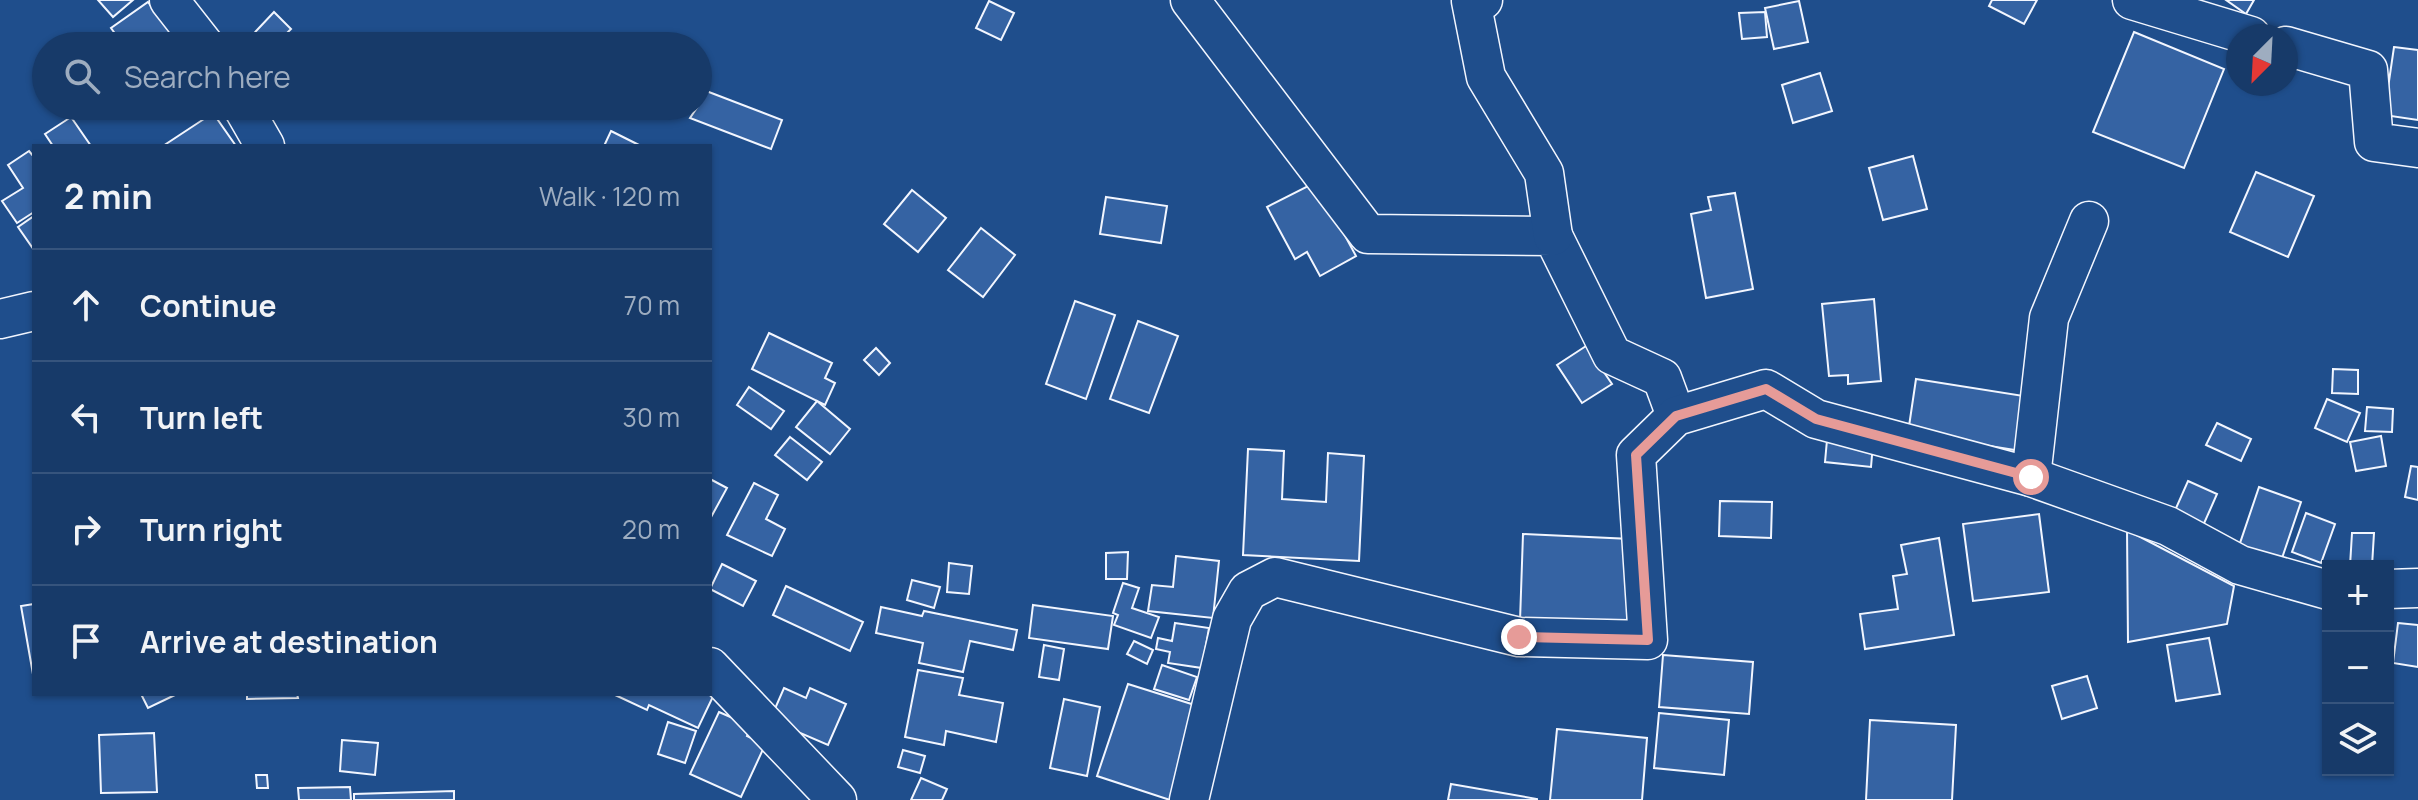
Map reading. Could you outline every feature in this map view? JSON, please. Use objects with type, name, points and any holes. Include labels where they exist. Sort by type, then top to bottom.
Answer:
[{"type":"street","points":[[169,0],[194,32]]},
{"type":"street","points":[[1190,0],[1368,234],[1553,236]]},
{"type":"street","points":[[1483,0],[1471,1],[1486,77],[1544,173],[1553,236],[1612,355],[1662,378],[1676,416]]},
{"type":"street","points":[[2132,0],[2226,28]]},
{"type":"street","points":[[2298,50],[2368,70],[2374,142],[2418,148]]},
{"type":"street","points":[[250,120],[264,144]]},
{"type":"street","points":[[2031,477],[2049,318],[2089,221]]},
{"type":"street","points":[[0,319],[32,311]]},
{"type":"street","points":[[1189,800],[1232,619],[1248,591],[1275,577],[1519,637],[1648,640],[1636,455],[1676,416],[1766,389],[1816,419],[2031,477],[2168,526],[2240,565],[2322,588]]},
{"type":"street","points":[[2394,589],[2418,588]]},
{"type":"street","points":[[712,669],[837,800]]},
{"type":"building","points":[[98,0],[133,0],[113,17]]},
{"type":"building","points":[[1992,0],[2037,0],[2024,24],[1989,6]]},
{"type":"building","points":[[2226,0],[2254,0],[2246,14]]},
{"type":"building","points":[[989,1],[1014,13],[1001,40],[976,28]]},
{"type":"building","points":[[1799,1],[1808,42],[1774,49],[1765,8]]},
{"type":"building","points":[[148,2],[170,32],[114,32],[111,28]]},
{"type":"building","points":[[274,12],[291,29],[288,32],[255,32]]},
{"type":"building","points":[[1765,12],[1767,37],[1742,39],[1739,13]]},
{"type":"building","points":[[2134,32],[2224,69],[2184,168],[2093,132]]},
{"type":"building","points":[[2394,47],[2418,50],[2418,120],[2384,115]]},
{"type":"building","points":[[1820,73],[1832,111],[1793,123],[1782,85]]},
{"type":"building","points":[[712,93],[782,120],[771,149],[695,120],[712,120]]},
{"type":"building","points":[[66,120],[73,120],[90,144],[52,144],[45,134]]},
{"type":"building","points":[[202,120],[218,120],[235,144],[166,144]]},
{"type":"building","points":[[611,131],[637,144],[605,144]]},
{"type":"building","points":[[29,151],[32,155],[32,213],[17,223],[2,201],[23,188],[8,165]]},
{"type":"building","points":[[1913,156],[1927,209],[1883,220],[1869,168]]},
{"type":"building","points":[[2256,172],[2314,196],[2288,257],[2230,232]]},
{"type":"building","points":[[1316,182],[1356,256],[1320,276],[1307,252],[1295,259],[1267,207]]},
{"type":"building","points":[[912,190],[946,218],[918,252],[884,224]]},
{"type":"building","points":[[1735,193],[1753,289],[1706,298],[1691,214],[1711,210],[1708,197]]},
{"type":"building","points":[[1106,197],[1167,206],[1161,243],[1100,234]]},
{"type":"building","points":[[32,217],[32,247],[18,227]]},
{"type":"building","points":[[981,228],[1015,255],[983,297],[948,270]]},
{"type":"building","points":[[1874,299],[1881,381],[1848,384],[1848,375],[1829,376],[1822,304]]},
{"type":"building","points":[[1075,301],[1115,315],[1086,399],[1046,384]]},
{"type":"building","points":[[1138,321],[1178,336],[1149,413],[1110,399]]},
{"type":"building","points":[[769,333],[832,363],[825,378],[835,383],[825,405],[752,369]]},
{"type":"building","points":[[1586,346],[1612,384],[1582,403],[1557,365]]},
{"type":"building","points":[[876,348],[890,363],[879,375],[864,360]]},
{"type":"building","points":[[2333,369],[2358,370],[2358,394],[2332,393]]},
{"type":"building","points":[[1916,379],[2030,397],[2021,451],[1908,433]]},
{"type":"building","points":[[749,387],[784,411],[771,429],[737,405]]},
{"type":"building","points":[[2327,399],[2360,413],[2347,442],[2315,428]]},
{"type":"building","points":[[817,401],[850,429],[830,454],[796,427]]},
{"type":"building","points":[[2367,407],[2393,409],[2392,432],[2365,431]]},
{"type":"building","points":[[2217,423],[2251,439],[2241,461],[2206,445]]},
{"type":"building","points":[[2381,436],[2386,466],[2356,471],[2350,442]]},
{"type":"building","points":[[790,437],[822,462],[807,480],[775,455]]},
{"type":"building","points":[[1827,440],[1873,444],[1871,467],[1825,462]]},
{"type":"building","points":[[1248,449],[1284,451],[1282,499],[1326,502],[1328,453],[1364,456],[1359,561],[1243,555]]},
{"type":"building","points":[[2411,466],[2418,467],[2418,500],[2405,497]]},
{"type":"building","points":[[712,480],[727,488],[712,515]]},
{"type":"building","points":[[2188,481],[2217,494],[2202,528],[2173,515]]},
{"type":"building","points":[[754,483],[778,495],[766,519],[785,529],[772,556],[727,535]]},
{"type":"building","points":[[2259,487],[2301,502],[2279,567],[2237,552]]},
{"type":"building","points":[[1720,501],[1772,502],[1771,538],[1719,536]]},
{"type":"building","points":[[2306,513],[2335,524],[2321,563],[2292,552]]},
{"type":"building","points":[[2039,514],[2049,592],[1973,601],[1963,524]]},
{"type":"building","points":[[2127,530],[2234,586],[2227,624],[2128,642]]},
{"type":"building","points":[[2352,533],[2374,533],[2372,560],[2350,560]]},
{"type":"building","points":[[1523,534],[1631,539],[1627,626],[1520,621]]},
{"type":"building","points":[[1939,538],[1954,635],[1865,649],[1860,614],[1898,609],[1893,576],[1907,574],[1901,545]]},
{"type":"building","points":[[1128,552],[1127,579],[1106,579],[1106,553]]},
{"type":"building","points":[[1176,556],[1219,561],[1213,618],[1148,611],[1152,585],[1173,587]]},
{"type":"building","points":[[949,563],[972,566],[969,594],[947,592]]},
{"type":"building","points":[[722,564],[756,581],[743,606],[712,590]]},
{"type":"building","points":[[912,580],[940,587],[934,608],[907,600]]},
{"type":"building","points":[[1123,583],[1139,588],[1132,608],[1159,617],[1151,638],[1114,625],[1118,615],[1113,613]]},
{"type":"building","points":[[786,586],[863,622],[850,651],[773,615]]},
{"type":"building","points":[[32,604],[32,669],[21,606]]},
{"type":"building","points":[[1033,605],[1113,616],[1108,649],[1029,638]]},
{"type":"building","points":[[881,607],[922,616],[924,611],[1017,630],[1013,650],[970,641],[963,672],[919,663],[923,643],[876,633]]},
{"type":"building","points":[[1175,623],[1209,628],[1202,668],[1168,663],[1170,652],[1156,649],[1158,638],[1172,641]]},
{"type":"building","points":[[2398,623],[2418,625],[2418,667],[2394,663]]},
{"type":"building","points":[[2209,638],[2220,694],[2176,701],[2167,645]]},
{"type":"building","points":[[1134,641],[1153,650],[1147,664],[1127,654]]},
{"type":"building","points":[[1044,645],[1064,649],[1059,680],[1039,677]]},
{"type":"building","points":[[1663,655],[1753,662],[1749,714],[1659,707]]},
{"type":"building","points":[[1162,665],[1197,677],[1189,700],[1154,689]]},
{"type":"building","points":[[918,670],[963,678],[959,695],[1003,703],[996,742],[946,731],[944,745],[905,737]]},
{"type":"building","points":[[2087,676],[2097,708],[2062,719],[2052,686]]},
{"type":"building","points":[[1128,684],[1201,707],[1170,800],[1097,776]]},
{"type":"building","points":[[718,686],[698,728],[649,705],[647,710],[617,696],[712,696]]},
{"type":"building","points":[[784,688],[806,698],[810,688],[846,704],[828,745],[770,720]]},
{"type":"building","points":[[142,696],[173,696],[148,708]]},
{"type":"building","points":[[247,696],[298,698],[247,699]]},
{"type":"building","points":[[1064,699],[1100,707],[1087,776],[1050,768]]},
{"type":"building","points":[[719,712],[751,726],[747,736],[765,745],[741,797],[690,774]]},
{"type":"building","points":[[1659,713],[1729,720],[1724,775],[1654,768]]},
{"type":"building","points":[[1870,720],[1956,725],[1952,800],[1866,800]]},
{"type":"building","points":[[668,722],[696,731],[685,763],[658,754]]},
{"type":"building","points":[[1557,729],[1647,738],[1642,800],[1550,800]]},
{"type":"building","points":[[154,733],[157,792],[101,793],[99,735]]},
{"type":"building","points":[[342,740],[378,743],[375,775],[340,771]]},
{"type":"building","points":[[903,750],[925,756],[920,773],[898,767]]},
{"type":"building","points":[[256,775],[267,775],[268,788],[257,788]]},
{"type":"building","points":[[921,778],[947,789],[942,800],[911,800]]},
{"type":"building","points":[[1451,784],[1537,799],[1537,800],[1448,800]]},
{"type":"building","points":[[350,787],[351,800],[299,800],[298,788]]},
{"type":"building","points":[[454,791],[454,800],[354,800],[354,794]]},
{"type":"route","points":[[1519,637],[1648,640],[1636,455],[1676,416],[1766,389],[1816,419],[2031,477]]}]
